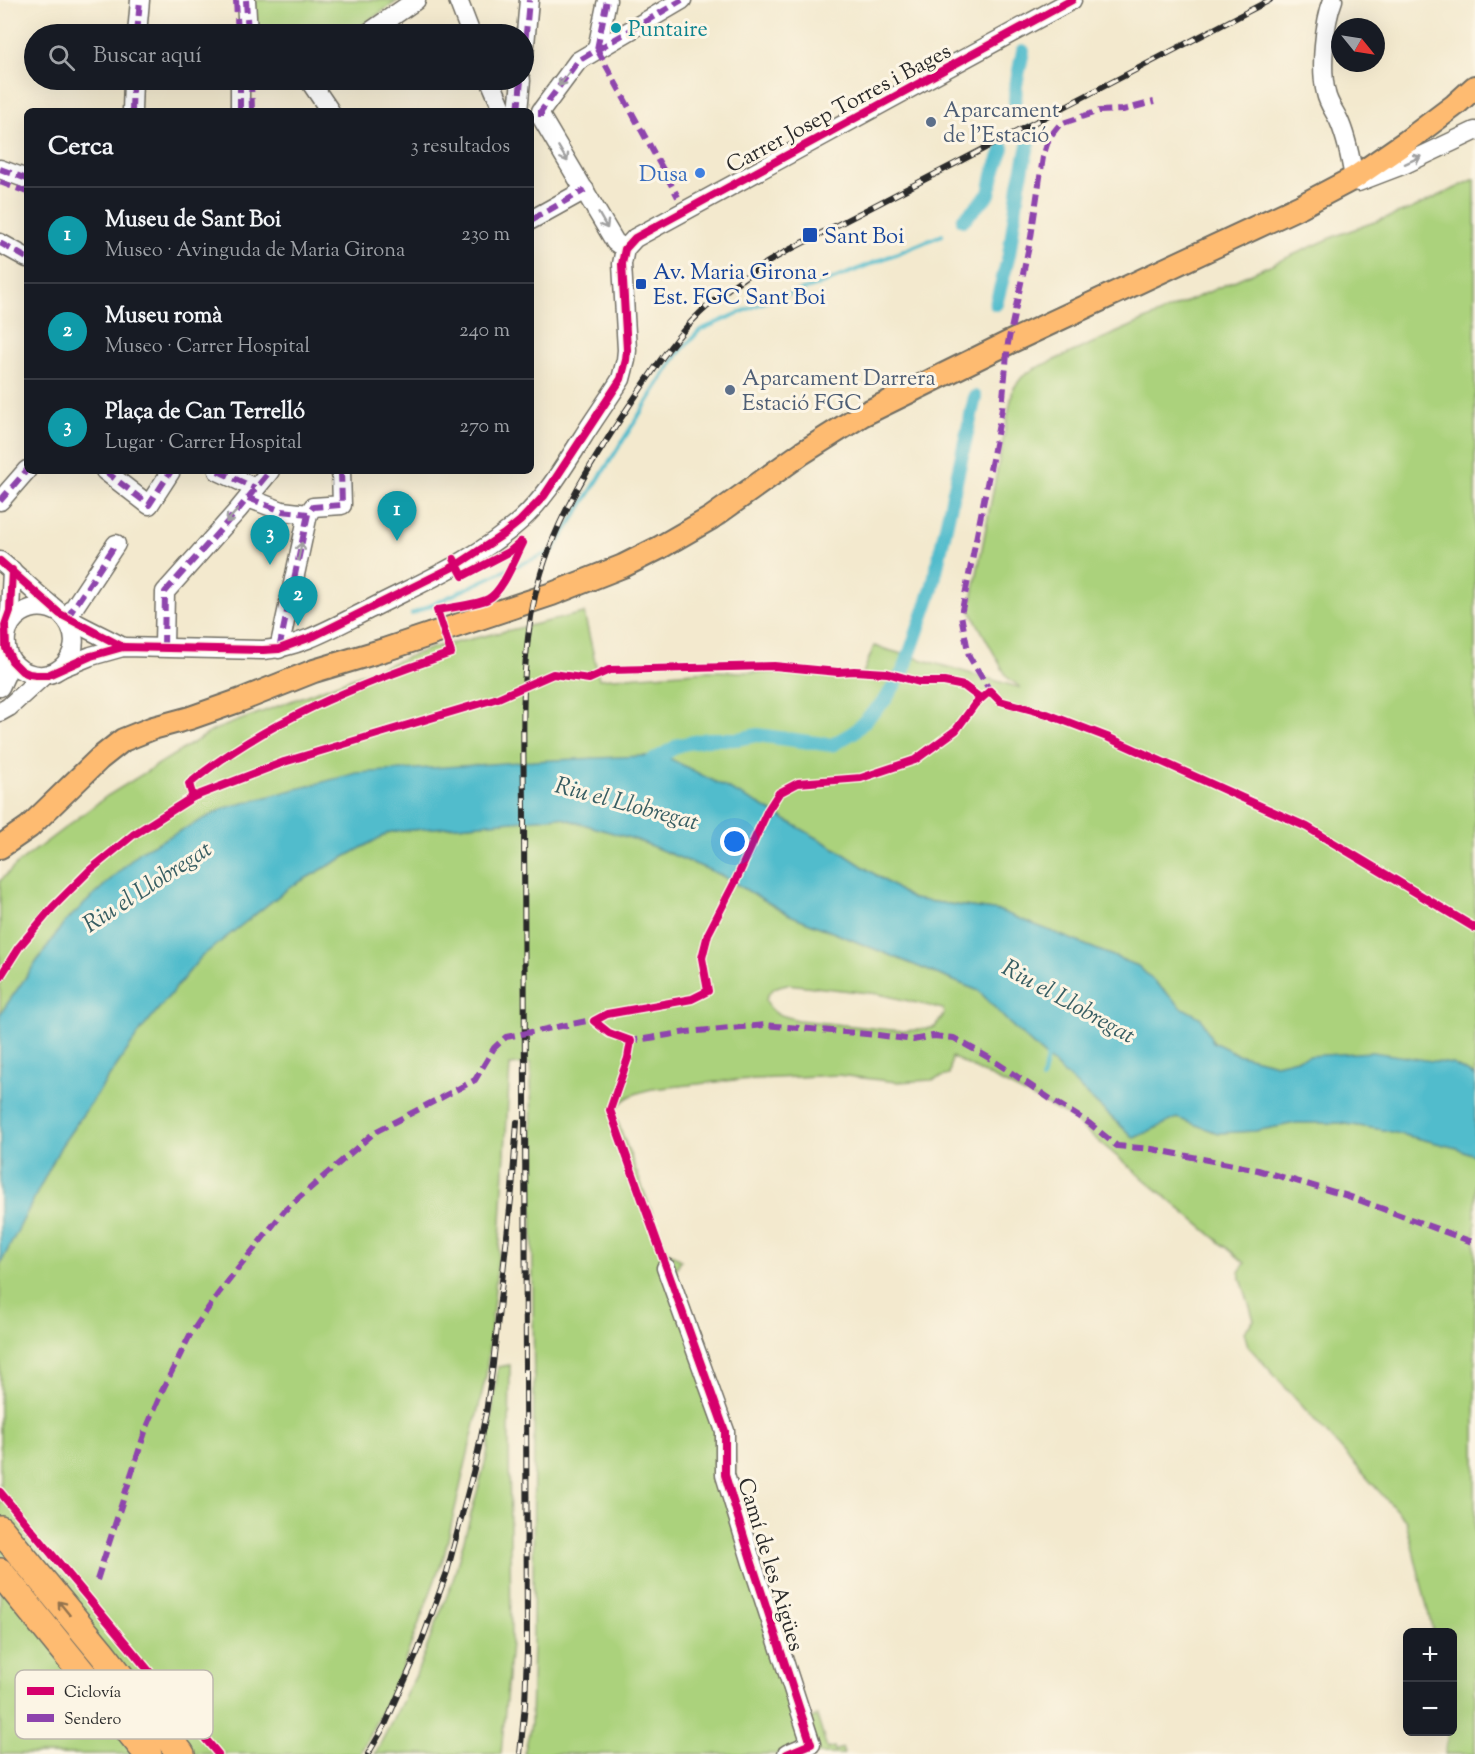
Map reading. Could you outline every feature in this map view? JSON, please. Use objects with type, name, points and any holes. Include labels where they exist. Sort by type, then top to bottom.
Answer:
[{"type":"highway","points":[[0,1529],[115,1670]]},
{"type":"highway","points":[[0,1572],[80,1670]]},
{"type":"highway","points":[[102,1653],[120,1670]]},
{"type":"highway","points":[[136,1739],[148,1754]]},
{"type":"highway","points":[[169,1739],[181,1754]]},
{"type":"highway","points":[[182,1739],[195,1754]]},
{"type":"main road","points":[[0,847],[29,827],[99,759],[123,740],[242,700],[314,671],[513,608],[623,566],[696,527],[802,453],[862,416],[1008,343],[1301,206],[1354,178],[1406,142],[1475,87]]},
{"type":"street","points":[[138,24],[140,0]]},
{"type":"street","points":[[236,0],[237,24]]},
{"type":"street","points":[[246,0],[247,24]]},
{"type":"street","points":[[381,24],[416,0]]},
{"type":"street","points":[[458,0],[467,24]]},
{"type":"street","points":[[527,24],[529,0]]},
{"type":"street","points":[[597,49],[607,0]]},
{"type":"street","points":[[1333,0],[1325,30],[1326,95],[1340,123],[1352,162],[1354,178]]},
{"type":"street","points":[[6,565],[10,611],[5,625],[8,655],[17,666],[29,674],[43,676],[91,656],[123,647],[279,649],[314,636],[458,565],[520,521],[544,496],[615,389],[626,360],[627,333],[622,264],[625,249],[615,242],[585,190],[536,118],[578,61],[678,1]]},
{"type":"street","name":"Carrer Josep Torres i Bages","points":[[625,249],[635,238],[1064,2]]},
{"type":"street","points":[[132,108],[133,90]]},
{"type":"street","points":[[240,90],[240,108]]},
{"type":"street","points":[[251,90],[252,108]]},
{"type":"street","points":[[316,90],[328,108]]},
{"type":"street","points":[[495,90],[505,108]]},
{"type":"street","points":[[507,108],[516,90]]},
{"type":"street","points":[[1301,206],[1405,164],[1475,131]]},
{"type":"street","points":[[0,169],[24,178]]},
{"type":"street","points":[[0,182],[24,191]]},
{"type":"street","points":[[534,218],[585,190]]},
{"type":"street","points":[[0,243],[24,256]]},
{"type":"street","points":[[0,501],[24,473]]},
{"type":"street","points":[[109,474],[149,505],[169,474]]},
{"type":"street","points":[[222,474],[282,512],[308,514]]},
{"type":"street","points":[[164,647],[165,592],[267,474]]},
{"type":"street","points":[[279,649],[308,514],[314,507],[342,505],[341,474]]},
{"type":"street","points":[[64,616],[116,544]]},
{"type":"street","points":[[6,565],[64,616],[71,627],[74,638],[71,654],[62,668]]},
{"type":"street","points":[[0,687],[6,674],[8,628],[25,611],[43,607],[123,647]]},
{"type":"street","points":[[0,712],[9,707],[43,676]]},
{"type":"street","name":"Camí de les Aigües","points":[[666,1268],[725,1431],[725,1475],[811,1744],[787,1754]]},
{"type":"green space","points":[[251,0],[399,0],[364,24],[252,24]]},
{"type":"green space","points":[[1475,179],[1475,1076],[1452,1064],[1309,1056],[1276,1064],[1237,1054],[1213,1042],[1201,1018],[1181,1007],[1138,966],[1000,911],[912,899],[838,850],[758,804],[225,808],[141,851],[63,924],[0,1014],[0,881],[17,864],[107,796],[214,730],[432,648],[584,613],[599,679],[710,671],[862,676],[874,646],[1021,688],[1007,677],[970,610],[1013,389],[1022,377],[1034,369],[1338,235],[1411,209]]},
{"type":"green space","points":[[559,817],[637,840],[719,874],[790,915],[979,991],[1009,1023],[1134,1138],[1177,1118],[1218,1133],[1255,1131],[1296,1123],[1340,1123],[1384,1130],[1457,1148],[1475,1156],[1475,1754],[1445,1754],[1447,1736],[1457,1736],[1457,1628],[1432,1628],[1406,1521],[1248,1346],[1244,1332],[1254,1320],[1239,1272],[1245,1263],[1067,1115],[952,1057],[949,1075],[932,1080],[897,1082],[838,1075],[734,1080],[652,1089],[635,1094],[624,1101],[615,1115],[666,1250],[681,1260],[675,1270],[730,1431],[737,1490],[805,1720],[817,1716],[827,1749],[834,1747],[835,1751],[842,1748],[844,1754],[524,1754],[531,1724],[533,1638],[534,1403],[531,1063],[510,1065],[500,1240],[486,1376],[444,1556],[401,1671],[360,1754],[0,1754],[0,1265],[61,1146],[142,1029],[201,957],[290,887],[390,832]],"holes":[[[787,984],[879,994],[943,1009],[944,1014],[935,1027],[905,1031],[798,1020],[777,1014],[766,1000],[774,989]]]},
{"type":"green space","points":[[510,1365],[511,1643],[501,1754],[375,1754],[416,1675],[453,1580],[487,1456],[498,1367]]},
{"type":"water","name":"Riu el Llobregat","points":[[663,755],[758,804],[838,850],[912,899],[1000,911],[1138,966],[1181,1007],[1201,1018],[1213,1042],[1237,1054],[1276,1064],[1309,1056],[1372,1052],[1452,1064],[1475,1076],[1475,1156],[1457,1148],[1384,1130],[1340,1123],[1296,1123],[1255,1131],[1218,1133],[1177,1118],[1134,1138],[1009,1023],[979,991],[790,915],[719,874],[637,840],[559,817],[390,832],[290,887],[201,957],[142,1029],[61,1146],[0,1265],[0,1014],[63,924],[141,851],[225,808],[357,773]]},
{"type":"waterway","points":[[1015,101],[1023,51]]},
{"type":"waterway","points":[[996,304],[1009,255],[1019,185],[1031,132]]},
{"type":"waterway","points":[[963,220],[989,194],[1003,148]]},
{"type":"waterway","points":[[412,614],[506,570],[553,551],[677,355],[700,330],[767,301],[819,285],[942,235]]},
{"type":"waterway","points":[[647,764],[679,745],[707,739],[738,739],[757,735],[832,745],[854,732],[885,700],[904,670],[932,589],[975,397]]},
{"type":"waterway","points":[[1042,1080],[1048,1054]]},
{"type":"railway","points":[[520,1754],[527,1652],[523,706],[524,678],[535,596],[542,570],[561,521],[614,428],[671,346],[690,323],[731,286],[789,250],[1270,0]]},
{"type":"railway","points":[[368,1754],[385,1725],[418,1651],[447,1572],[476,1461],[493,1364],[517,1122]]},
{"type":"marked path","points":[[138,24],[140,0]]},
{"type":"marked path","points":[[236,0],[237,24]]},
{"type":"marked path","points":[[246,0],[247,24]]},
{"type":"marked path","points":[[527,24],[529,0]]},
{"type":"marked path","points":[[597,49],[607,0]]},
{"type":"marked path","points":[[541,117],[541,111],[578,61],[682,0]]},
{"type":"marked path","points":[[597,49],[678,197]]},
{"type":"marked path","points":[[132,108],[133,90]]},
{"type":"marked path","points":[[240,90],[240,108]]},
{"type":"marked path","points":[[251,90],[252,108]]},
{"type":"marked path","points":[[518,108],[520,90]]},
{"type":"marked path","points":[[992,694],[969,656],[961,615],[1002,409],[1008,343],[1031,237],[1043,157],[1049,138],[1060,124],[1099,111],[1123,110],[1154,102]]},
{"type":"marked path","points":[[0,169],[24,178]]},
{"type":"marked path","points":[[0,182],[24,191]]},
{"type":"marked path","points":[[534,218],[585,190]]},
{"type":"marked path","points":[[0,243],[24,256]]},
{"type":"marked path","points":[[0,501],[24,473]]},
{"type":"marked path","points":[[109,474],[149,505],[169,474]]},
{"type":"marked path","points":[[225,474],[255,488]]},
{"type":"marked path","points":[[164,647],[165,592],[268,474]]},
{"type":"marked path","points":[[279,649],[308,514],[313,507],[342,505],[341,474]]},
{"type":"marked path","points":[[248,498],[282,511],[308,514]]},
{"type":"marked path","points":[[67,618],[116,544]]},
{"type":"marked path","points":[[97,1580],[145,1432],[162,1391],[190,1335],[218,1294],[285,1210],[375,1132],[475,1080],[494,1048],[506,1037],[597,1019]]},
{"type":"marked path","points":[[627,1039],[631,1041],[687,1032],[765,1025],[913,1040],[933,1036],[954,1038],[991,1059],[1089,1123],[1117,1146],[1152,1149],[1258,1170],[1348,1196],[1475,1243]]},
{"type":"cycle path","points":[[12,570],[10,611],[5,625],[6,648],[12,661],[22,671],[29,674],[48,675],[91,656],[123,647],[279,649],[314,636],[457,565],[504,534],[544,496],[621,379],[627,350],[622,264],[625,249],[635,238],[1072,0]]},
{"type":"cycle path","points":[[454,559],[463,576],[509,552],[521,542]]},
{"type":"cycle path","points":[[193,797],[189,784],[249,741],[281,723],[348,691],[451,653],[437,610],[478,603],[493,595],[507,576],[523,543],[521,542]]},
{"type":"cycle path","points":[[0,561],[60,614],[123,647]]},
{"type":"cycle path","points":[[0,977],[19,947],[53,907],[90,870],[133,835],[193,797],[284,762],[498,698],[553,674],[589,679],[609,670],[774,666],[838,672],[887,673],[919,682],[944,682],[964,686],[980,698]]},
{"type":"cycle path","points":[[787,1754],[811,1744],[725,1475],[725,1431],[610,1110],[628,1058],[631,1041],[609,1033],[594,1021],[607,1014],[692,999],[708,991],[702,958],[708,934],[768,810],[779,793],[798,783],[861,778],[915,760],[956,730],[975,704],[990,691],[1000,701],[1047,714],[1107,737],[1307,827],[1475,928]]},
{"type":"cycle path","points":[[0,1492],[148,1670]]},
{"type":"cycle path","points":[[206,1739],[218,1754]]},
{"type":"place","name":"Puntaire","points":[[616,28]]},
{"type":"place","name":"Aparcament de l'Estació","points":[[931,122]]},
{"type":"place","name":"Dusa","points":[[700,173]]},
{"type":"place","name":"Sant Boi","points":[[810,235]]},
{"type":"place","name":"Av. Maria Girona - Est. FGC Sant Boi","points":[[641,284]]},
{"type":"place","name":"Aparcament Darrera Estació FGC","points":[[730,390]]},
{"type":"place","name":"Museu de Sant Boi","points":[[397,541]]},
{"type":"place","name":"Plaça de Can Terrelló","points":[[270,565]]},
{"type":"place","name":"Museu romà","points":[[298,626]]}]
